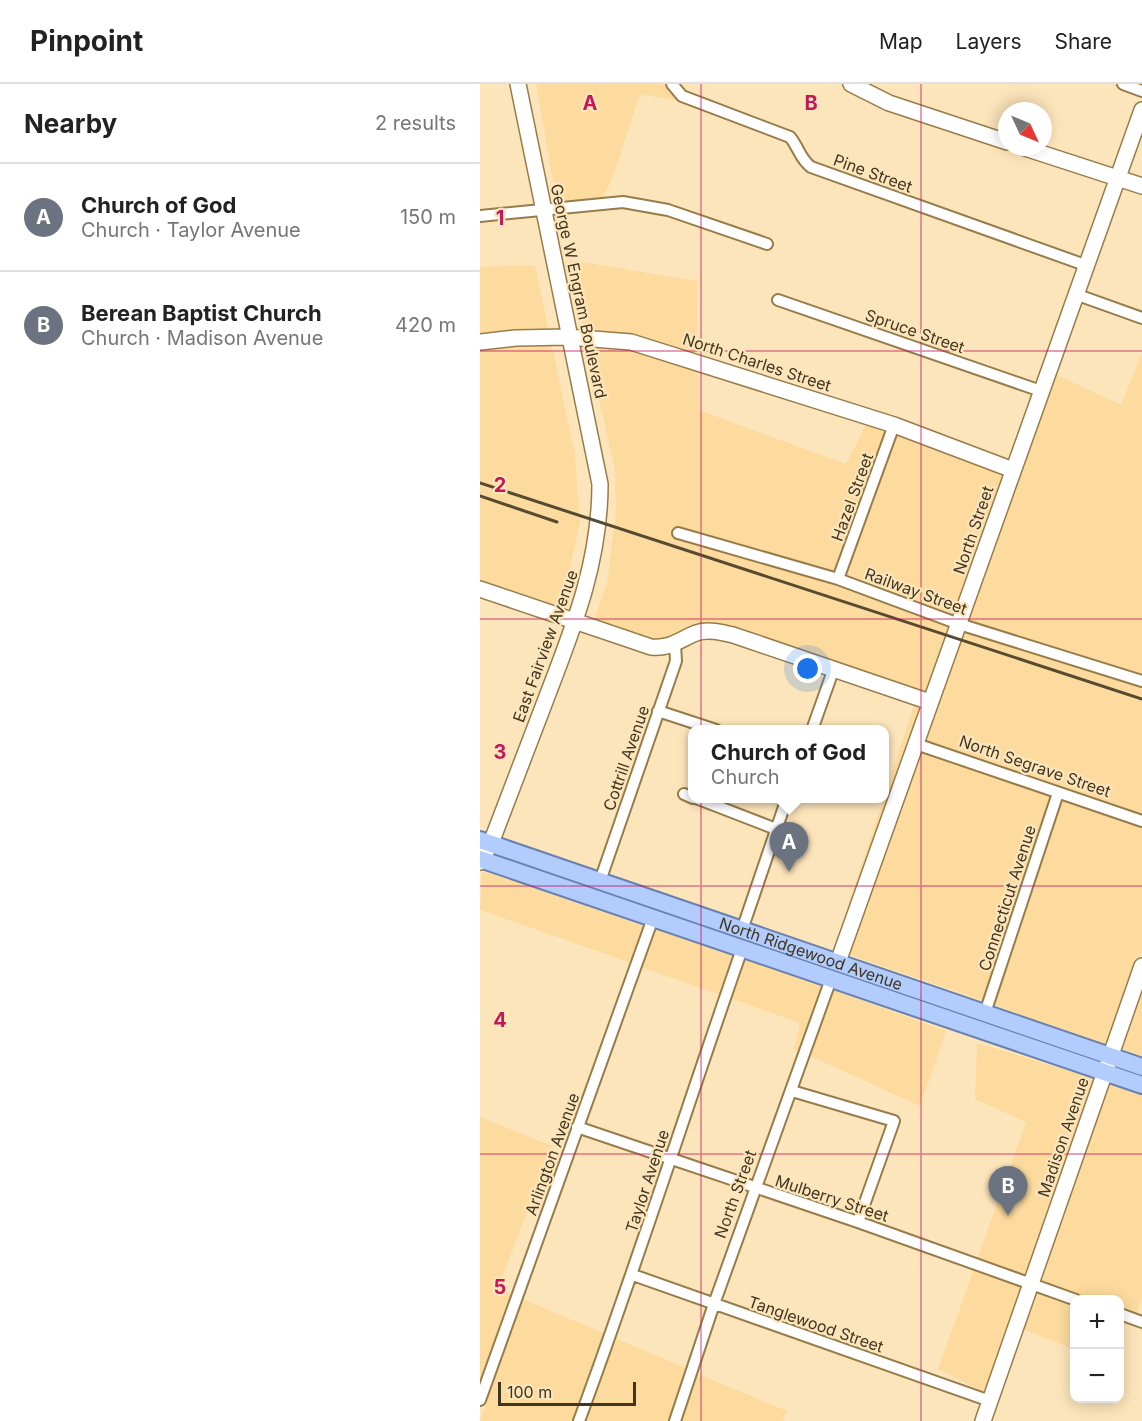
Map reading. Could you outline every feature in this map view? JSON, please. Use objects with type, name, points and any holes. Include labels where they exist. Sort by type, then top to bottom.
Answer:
[{"type":"main road","name":"North Ridgewood Avenue","points":[[485,841],[1142,1067]]},
{"type":"main road","name":"North Ridgewood Avenue","points":[[480,860],[1142,1085]]},
{"type":"main road","points":[[653,918],[662,911],[678,908]]},
{"type":"street","name":"George W Engram Boulevard","points":[[518,84],[568,337],[585,405],[600,484],[600,506]]},
{"type":"street","name":"Pine Street","points":[[672,84],[682,96],[790,137],[798,147],[801,160],[811,167],[1085,265]]},
{"type":"street","points":[[851,84],[889,103],[998,139]]},
{"type":"street","points":[[1123,84],[1142,91]]},
{"type":"street","name":"North Street","points":[[838,962],[1142,110]]},
{"type":"street","points":[[1050,156],[1142,186]]},
{"type":"street","points":[[480,216],[623,202],[668,210],[767,244]]},
{"type":"street","points":[[1075,294],[1142,318]]},
{"type":"street","name":"Spruce Street","points":[[778,300],[1041,391]]},
{"type":"street","name":"North Charles Street","points":[[480,342],[516,338],[608,338],[660,350],[894,425],[1013,470]]},
{"type":"street","name":"Hazel Street","points":[[838,579],[894,425]]},
{"type":"street","name":"East Fairview Avenue","points":[[480,860],[485,841],[576,621],[592,569],[600,506]]},
{"type":"street","name":"Railway Street","points":[[678,533],[838,579],[959,624],[1142,681]]},
{"type":"street","points":[[480,590],[651,647],[662,648],[675,645],[697,632],[714,631],[834,668],[930,702]]},
{"type":"street","name":"Cottrill Avenue","points":[[600,880],[676,661],[675,645]]},
{"type":"street","points":[[813,725],[834,668]]},
{"type":"street","points":[[658,711],[703,725]]},
{"type":"street","name":"North Segrave Street","points":[[915,744],[1142,821]]},
{"type":"street","name":"Connecticut Avenue","points":[[985,1013],[1058,793]]},
{"type":"street","points":[[707,803],[777,829]]},
{"type":"street","points":[[742,930],[785,803]]},
{"type":"street","name":"Arlington Avenue","points":[[480,1400],[653,918]]},
{"type":"street","name":"Taylor Avenue","points":[[579,1421],[633,1275],[669,1159],[742,949]]},
{"type":"street","name":"Madison Avenue","points":[[983,1421],[1142,966]]},
{"type":"street","name":"North Street","points":[[675,1421],[714,1304],[831,979]]},
{"type":"street","points":[[792,1090],[894,1121],[858,1222]]},
{"type":"street","name":"Mulberry Street","points":[[578,1127],[1070,1297]]},
{"type":"street","name":"Tanglewood Street","points":[[633,1275],[990,1401]]},
{"type":"street","points":[[1124,1316],[1142,1322]]},
{"type":"shaded area","points":[[536,84],[666,84],[680,101],[640,94],[612,179],[602,199],[557,204]]},
{"type":"shaded area","points":[[569,260],[697,281],[698,357],[584,332]]},
{"type":"shaded area","points":[[535,265],[549,332],[480,337],[480,267]]},
{"type":"shaded area","points":[[551,342],[575,454],[580,523],[560,611],[480,583],[480,347]]},
{"type":"shaded area","points":[[586,342],[608,343],[698,367],[699,410],[846,464],[868,421],[887,428],[832,580],[842,585],[897,431],[1006,473],[927,696],[695,624],[693,628],[661,643],[593,622],[607,583],[616,512],[615,470]]},
{"type":"shaded area","points":[[1142,352],[1142,816],[922,741],[1053,373],[1121,405]]},
{"type":"shaded area","points":[[915,702],[924,705],[837,951],[834,950],[882,803],[889,803],[889,782]]},
{"type":"shaded area","points":[[919,750],[1051,796],[984,1001],[847,954]]},
{"type":"shaded area","points":[[1061,799],[1142,826],[1142,950],[1109,1045],[993,1005]]},
{"type":"shaded area","points":[[482,871],[644,926],[631,963],[480,910]]},
{"type":"shaded area","points":[[654,929],[734,956],[721,995],[641,967]]},
{"type":"shaded area","points":[[744,959],[823,986],[800,1052],[794,1049],[800,1023],[730,998]]},
{"type":"shaded area","points":[[1142,982],[1142,1056],[1119,1048]]},
{"type":"shaded area","points":[[833,990],[946,1031],[920,1106],[810,1056]]},
{"type":"shaded area","points":[[977,1043],[1097,1079],[1028,1278],[977,1260],[1026,1122],[975,1099]]},
{"type":"shaded area","points":[[1107,1083],[1142,1095],[1142,1297],[1136,1315],[1124,1310],[1124,1295],[1079,1295],[1038,1281]]},
{"type":"shaded area","points":[[480,1117],[552,1146],[498,1288],[512,1295],[480,1385]]},
{"type":"shaded area","points":[[974,1269],[1025,1287],[987,1394],[938,1369]]},
{"type":"shaded area","points":[[1034,1290],[1070,1303],[1070,1347],[1024,1330],[998,1399]]},
{"type":"shaded area","points":[[522,1299],[606,1334],[574,1421],[480,1421]]},
{"type":"shaded area","points":[[615,1338],[686,1368],[670,1421],[585,1421]]},
{"type":"shaded area","points":[[696,1373],[787,1411],[783,1421],[681,1421]]},
{"type":"railway","points":[[480,483],[1142,699]]},
{"type":"railway","points":[[480,496],[557,522]]},
{"type":"place","name":"Church of God","points":[[789,872]]},
{"type":"place","name":"Berean Baptist Church","points":[[1008,1216]]}]
